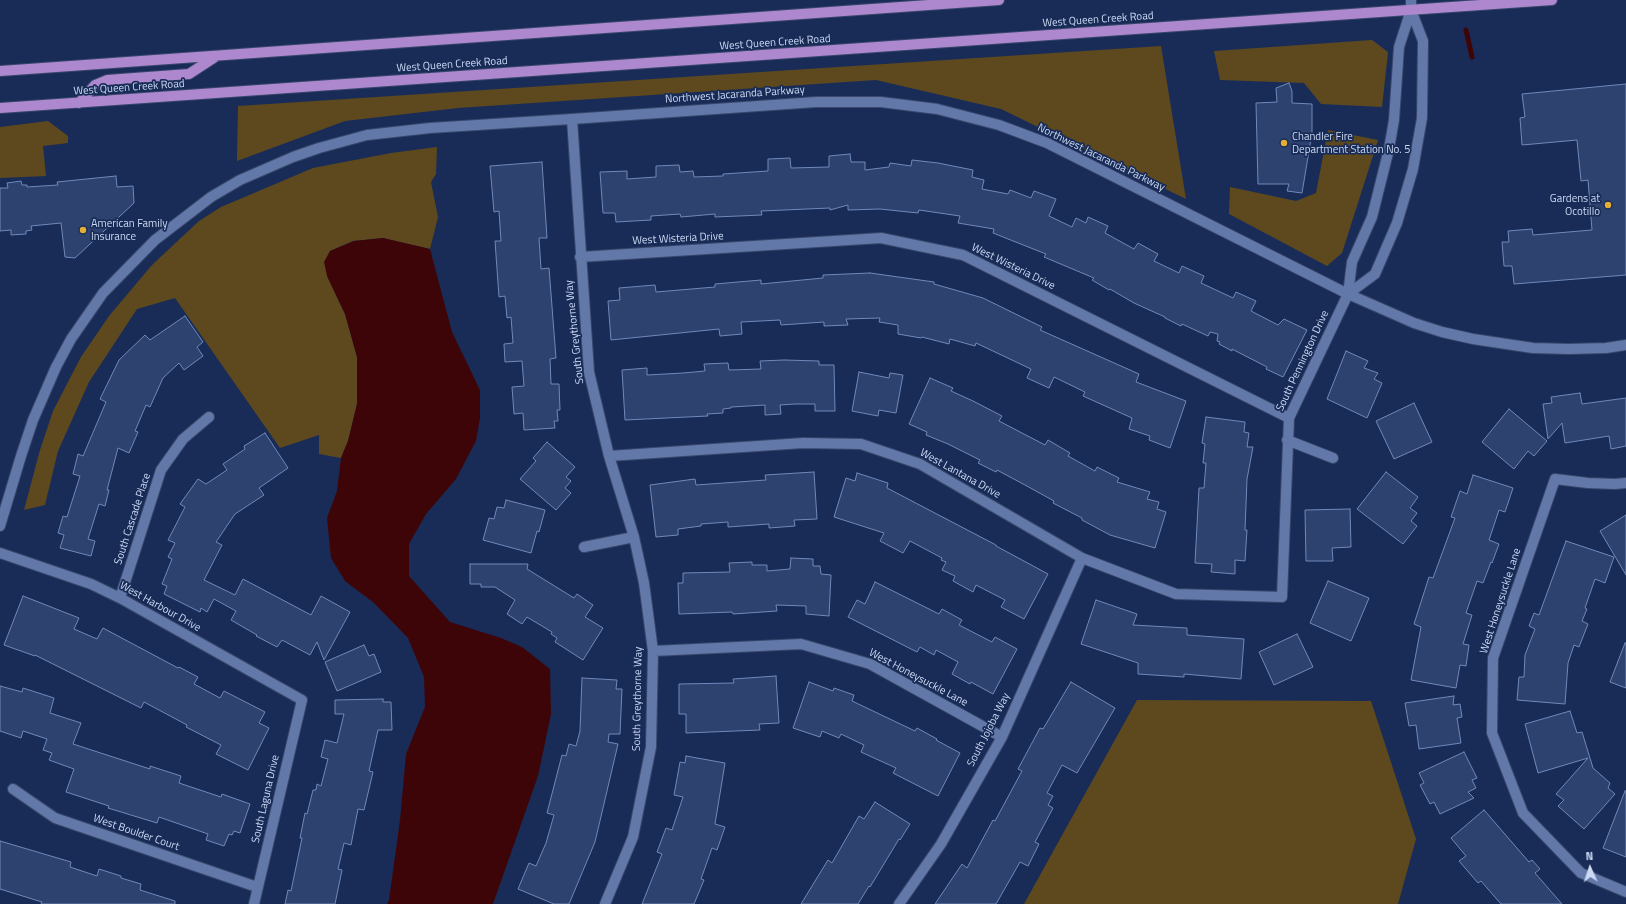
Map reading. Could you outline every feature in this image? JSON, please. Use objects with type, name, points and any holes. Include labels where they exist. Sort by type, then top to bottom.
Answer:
[{"type":"main road","points":[[0,71],[999,0]]},
{"type":"main road","name":"West Queen Creek Road","points":[[0,108],[1411,5],[1552,0]]},
{"type":"main road","points":[[79,103],[95,85],[107,80],[189,74],[217,56]]},
{"type":"street","name":"South Pennington Drive","points":[[1282,597],[1289,418],[1348,294],[1352,262],[1372,217],[1389,149],[1395,113],[1399,47],[1411,5]]},
{"type":"street","name":"South Pennington Drive","points":[[1348,294],[1375,274],[1397,223],[1406,196],[1414,162],[1422,118],[1423,41],[1411,5]]},
{"type":"street","name":"Northwest Jacaranda Parkway","points":[[0,526],[33,420],[56,367],[71,339],[103,293],[154,240],[211,197],[240,180],[293,157],[367,135],[430,128],[816,102],[881,102],[910,105],[951,112],[999,125],[1047,143],[1348,294],[1414,323],[1442,332],[1533,348],[1606,348],[1626,344]]},
{"type":"street","name":"South Greythorne Way","points":[[572,119],[580,257],[589,372],[609,456],[634,537],[644,583],[652,651],[650,747],[633,837],[606,904]]},
{"type":"street","name":"West Wisteria Drive","points":[[580,257],[881,238],[964,255],[1289,418]]},
{"type":"street","name":"South Cascade Place","points":[[120,598],[161,470],[183,439],[209,417]]},
{"type":"street","points":[[1287,440],[1333,458]]},
{"type":"street","name":"West Lantana Drive","points":[[609,456],[803,443],[861,444],[920,464],[1082,558],[1176,594],[1282,597]]},
{"type":"street","name":"West Honeysuckle Lane","points":[[1626,483],[1594,483],[1555,479],[1493,658],[1492,733],[1523,813],[1581,873],[1626,892]]},
{"type":"street","points":[[584,548],[634,537]]},
{"type":"street","name":"West Harbour Drive","points":[[0,553],[91,584],[120,598],[302,700]]},
{"type":"street","name":"South Jojoba Way","points":[[899,904],[941,844],[1002,737],[1082,558]]},
{"type":"street","name":"West Honeysuckle Lane","points":[[652,651],[801,644],[870,664],[1002,737]]},
{"type":"street","name":"South Laguna Drive","points":[[254,904],[302,700]]},
{"type":"street","name":"West Boulder Court","points":[[13,789],[55,818],[257,887]]},
{"type":"shaded area","points":[[1372,40],[1388,52],[1382,107],[1321,104],[1304,83],[1220,80],[1214,51]]},
{"type":"shaded area","points":[[1161,46],[1186,199],[1001,109],[876,80],[458,108],[345,121],[237,161],[238,106]]},
{"type":"shaded area","points":[[48,121],[68,136],[68,143],[43,146],[46,176],[0,178],[0,127]]},
{"type":"shaded area","points":[[1328,130],[1378,140],[1342,253],[1327,266],[1229,214],[1230,187],[1296,201],[1316,193]]},
{"type":"shaded area","points":[[437,147],[436,174],[431,182],[438,217],[430,249],[383,238],[353,241],[330,251],[327,276],[345,314],[357,357],[357,404],[348,441],[341,458],[319,454],[319,435],[280,448],[175,298],[137,309],[89,382],[58,451],[45,505],[24,510],[40,450],[53,411],[81,357],[109,316],[152,265],[199,221],[221,207],[313,168],[391,153]]},
{"type":"shaded area","points":[[383,238],[430,249],[452,332],[480,390],[480,418],[476,441],[456,479],[426,514],[409,544],[409,576],[450,622],[501,638],[522,647],[550,669],[551,714],[538,776],[493,904],[387,904],[389,900],[400,820],[406,754],[425,707],[424,677],[408,638],[374,603],[345,581],[331,558],[327,518],[337,491],[341,458],[348,441],[357,404],[357,357],[345,314],[327,276],[324,262],[330,251],[354,241]]},
{"type":"shaded area","points":[[1137,700],[1371,701],[1416,839],[1398,904],[1024,904]]},
{"type":"building","points":[[1289,83],[1292,91],[1292,103],[1312,104],[1312,133],[1302,193],[1287,191],[1289,184],[1258,184],[1256,103],[1277,102],[1276,88]]},
{"type":"building","name":"Gardens at Ocotillo","points":[[1626,84],[1626,275],[1514,284],[1512,266],[1504,266],[1502,242],[1509,242],[1508,231],[1532,229],[1533,235],[1592,230],[1588,180],[1581,181],[1577,140],[1522,145],[1520,118],[1525,117],[1522,94]]},
{"type":"building","points":[[850,154],[851,162],[865,162],[865,170],[889,167],[890,163],[911,166],[912,160],[938,163],[973,170],[972,177],[984,180],[982,189],[1008,194],[1010,190],[1031,198],[1034,191],[1056,199],[1049,216],[1072,227],[1076,218],[1086,223],[1088,217],[1108,226],[1105,233],[1134,249],[1138,243],[1158,254],[1154,261],[1179,273],[1182,266],[1204,276],[1201,283],[1233,298],[1236,292],[1256,301],[1251,311],[1278,325],[1284,319],[1307,330],[1283,377],[1266,369],[1267,367],[1219,344],[1220,342],[1217,341],[1218,334],[1210,332],[1208,336],[1182,324],[1181,326],[1134,303],[1110,289],[1109,290],[1092,280],[1094,278],[1044,257],[1046,254],[993,233],[994,229],[958,223],[960,216],[919,210],[918,213],[880,209],[848,210],[848,205],[830,210],[830,208],[761,211],[762,215],[715,217],[715,214],[681,217],[680,214],[651,216],[651,220],[616,222],[615,213],[603,213],[600,172],[627,171],[627,179],[656,177],[656,166],[679,165],[680,172],[693,171],[694,177],[723,176],[723,174],[768,171],[768,159],[790,158],[791,168],[829,167],[829,156]]},
{"type":"building","points":[[542,162],[547,238],[539,238],[541,269],[549,268],[556,358],[550,359],[551,384],[559,384],[560,410],[557,410],[558,421],[554,421],[555,428],[524,430],[523,413],[514,414],[512,387],[524,386],[522,361],[505,362],[504,344],[513,343],[511,317],[507,318],[505,296],[499,297],[495,241],[501,241],[499,211],[494,212],[490,166]]},
{"type":"building","name":"American Family Insurance","points":[[116,176],[117,187],[133,186],[134,203],[75,258],[65,257],[61,223],[31,226],[32,230],[26,231],[26,234],[11,235],[11,230],[0,231],[0,188],[8,188],[7,183],[21,181],[22,185],[27,185],[27,187],[58,185],[57,182]]},
{"type":"building","points":[[870,273],[934,282],[934,284],[983,298],[1042,327],[1040,330],[1139,374],[1136,382],[1186,401],[1170,448],[1149,440],[1150,436],[1129,429],[1132,418],[1083,396],[1085,392],[1054,377],[1049,388],[1027,378],[1031,369],[976,343],[975,346],[950,339],[949,344],[922,337],[898,334],[898,325],[879,322],[880,318],[846,319],[848,325],[824,326],[824,322],[781,325],[780,320],[741,322],[742,334],[720,336],[719,329],[611,340],[608,301],[620,300],[619,288],[655,285],[656,292],[715,287],[715,284],[761,280],[761,284],[823,278],[823,275]]},
{"type":"building","points":[[185,316],[203,342],[197,347],[203,356],[184,370],[179,363],[163,378],[150,407],[146,405],[135,431],[138,432],[129,453],[118,448],[107,490],[109,490],[105,506],[99,504],[88,539],[95,541],[91,556],[60,548],[64,535],[58,533],[63,516],[67,517],[80,476],[73,474],[78,454],[83,456],[106,402],[100,399],[119,360],[145,335],[150,340]]},
{"type":"building","points":[[1346,351],[1368,361],[1364,368],[1378,373],[1374,379],[1382,383],[1367,418],[1327,399]]},
{"type":"building","points":[[760,361],[819,361],[819,365],[834,365],[835,411],[815,411],[815,404],[795,404],[780,405],[781,414],[765,415],[765,405],[731,407],[723,409],[723,413],[707,414],[708,416],[625,420],[622,370],[647,368],[647,375],[683,373],[705,371],[704,364],[728,363],[729,370],[761,369]]},
{"type":"building","points":[[859,372],[889,378],[890,373],[903,375],[896,413],[879,410],[878,416],[852,411]]},
{"type":"building","points":[[930,378],[953,388],[951,391],[1002,416],[999,421],[1045,445],[1048,440],[1070,453],[1068,456],[1095,471],[1097,467],[1119,478],[1117,482],[1150,492],[1147,499],[1159,502],[1157,509],[1166,512],[1155,548],[1110,535],[1053,503],[1054,501],[1025,485],[997,470],[996,472],[978,463],[980,460],[926,435],[927,432],[909,424]]},
{"type":"building","points":[[1580,393],[1582,404],[1626,398],[1626,446],[1611,449],[1609,436],[1565,443],[1562,423],[1548,439],[1543,404],[1552,403],[1551,397]]},
{"type":"building","points":[[1414,403],[1432,442],[1394,459],[1376,421]]},
{"type":"building","points":[[1509,409],[1547,441],[1534,456],[1528,451],[1514,469],[1482,442]]},
{"type":"building","points":[[1206,417],[1245,422],[1244,432],[1249,433],[1247,447],[1253,447],[1247,479],[1245,530],[1247,530],[1245,561],[1235,560],[1235,574],[1211,572],[1212,564],[1195,563],[1199,488],[1204,488],[1206,463],[1203,463],[1205,444],[1202,443]]},
{"type":"building","points":[[265,433],[288,468],[259,488],[264,495],[235,514],[216,542],[222,545],[204,580],[235,595],[243,579],[311,615],[321,596],[350,612],[324,660],[317,642],[310,655],[282,640],[277,647],[231,620],[236,611],[214,599],[207,612],[201,608],[200,612],[164,594],[167,586],[162,584],[172,559],[168,557],[175,543],[168,540],[185,507],[180,504],[198,479],[206,484],[227,470],[223,464],[245,449],[244,446]]},
{"type":"building","points":[[547,442],[575,467],[566,477],[571,481],[565,488],[571,493],[556,510],[520,479],[536,461],[533,458]]},
{"type":"building","points":[[814,472],[817,519],[794,520],[795,526],[769,528],[769,524],[728,527],[728,522],[701,524],[701,526],[678,529],[678,535],[656,537],[650,485],[695,479],[696,485],[766,480],[765,475]]},
{"type":"building","points":[[1386,472],[1418,497],[1410,508],[1417,513],[1411,521],[1417,526],[1403,544],[1357,509]]},
{"type":"building","points":[[857,473],[888,483],[887,488],[1048,574],[1024,619],[1001,607],[1005,600],[976,585],[973,592],[953,581],[955,576],[942,570],[946,562],[941,560],[942,558],[910,541],[903,553],[880,541],[884,533],[834,517],[846,478],[855,481]]},
{"type":"building","points":[[1473,475],[1513,488],[1505,512],[1499,510],[1489,540],[1499,544],[1492,563],[1491,562],[1483,583],[1477,581],[1466,613],[1472,615],[1463,644],[1469,645],[1466,666],[1460,665],[1456,688],[1411,680],[1421,627],[1414,624],[1429,577],[1433,578],[1455,518],[1451,517],[1460,491],[1467,494]]},
{"type":"building","points":[[506,500],[545,510],[531,553],[483,540],[489,518],[494,519],[497,507],[504,508]]},
{"type":"building","points":[[1350,509],[1351,547],[1332,548],[1333,561],[1306,561],[1305,510]]},
{"type":"building","points":[[1626,515],[1626,575],[1600,531]]},
{"type":"building","points":[[1566,541],[1614,557],[1605,583],[1595,579],[1585,608],[1587,609],[1582,621],[1588,624],[1579,647],[1574,645],[1568,663],[1565,704],[1517,700],[1519,677],[1524,677],[1525,655],[1535,629],[1529,626],[1534,613],[1539,615]]},
{"type":"building","points":[[791,558],[813,559],[813,566],[820,566],[821,574],[831,575],[829,616],[806,614],[806,606],[776,605],[777,611],[733,614],[732,612],[679,614],[678,583],[683,583],[683,573],[730,572],[729,563],[752,562],[752,565],[767,565],[767,571],[790,569]]},
{"type":"building","points":[[470,564],[528,564],[527,569],[574,598],[577,594],[593,605],[585,617],[603,628],[583,660],[555,642],[557,638],[551,634],[552,632],[527,617],[522,624],[507,614],[515,600],[495,587],[481,587],[481,584],[470,584]]},
{"type":"building","points":[[1328,581],[1369,598],[1351,641],[1310,623]]},
{"type":"building","points":[[875,582],[939,614],[942,609],[962,620],[959,625],[992,642],[995,637],[1017,649],[993,694],[952,674],[958,662],[936,650],[934,655],[920,647],[917,652],[848,617],[857,600],[865,604]]},
{"type":"building","points":[[23,596],[79,618],[74,629],[97,639],[103,628],[198,677],[194,684],[220,698],[224,691],[265,712],[259,723],[269,728],[248,770],[216,754],[221,745],[186,727],[187,725],[144,702],[141,708],[35,655],[4,645]]},
{"type":"building","points":[[1096,600],[1137,614],[1133,625],[1187,628],[1187,635],[1244,639],[1241,679],[1184,674],[1184,677],[1138,674],[1138,663],[1081,644]]},
{"type":"building","points":[[1297,634],[1313,667],[1274,685],[1259,652]]},
{"type":"building","points":[[1626,643],[1626,688],[1610,682]]},
{"type":"building","points":[[364,645],[369,656],[374,654],[381,672],[337,691],[325,662]]},
{"type":"building","points":[[776,676],[779,723],[759,724],[760,730],[686,733],[686,714],[679,714],[679,684],[734,683],[733,679]]},
{"type":"building","points":[[582,678],[617,680],[616,689],[622,689],[620,734],[609,734],[608,742],[618,744],[595,842],[569,904],[554,904],[518,889],[529,863],[536,866],[546,843],[554,815],[547,813],[562,755],[566,756],[569,744],[576,746],[580,731]]},
{"type":"building","points":[[809,682],[833,691],[834,688],[854,695],[852,701],[915,731],[917,728],[960,753],[938,796],[893,773],[896,768],[861,752],[864,745],[841,734],[839,738],[822,731],[820,737],[793,728]]},
{"type":"building","points":[[1071,682],[1115,708],[1077,773],[1062,765],[1047,793],[1053,796],[1048,805],[1053,808],[1035,842],[1039,844],[1028,866],[1020,862],[996,904],[935,904],[962,864],[967,868],[1022,771],[1018,769],[1040,728],[1043,729]]},
{"type":"building","points":[[0,686],[22,692],[23,688],[54,698],[50,713],[81,723],[73,744],[150,769],[150,766],[181,776],[179,783],[221,797],[222,794],[250,804],[240,833],[234,831],[232,835],[229,834],[224,846],[206,840],[208,834],[159,817],[157,823],[108,808],[109,806],[66,792],[74,769],[49,760],[52,753],[43,750],[47,739],[23,731],[21,738],[0,731]]},
{"type":"building","points":[[1454,696],[1453,705],[1460,704],[1462,717],[1457,718],[1461,743],[1419,749],[1416,725],[1409,726],[1405,703]]},
{"type":"building","points":[[383,699],[383,702],[391,702],[392,730],[378,730],[369,771],[373,772],[364,810],[358,809],[351,845],[344,843],[338,869],[342,870],[335,904],[285,904],[288,890],[291,891],[302,838],[300,838],[305,813],[307,814],[313,790],[316,790],[317,784],[321,786],[328,759],[321,757],[325,740],[337,743],[344,714],[335,714],[335,700]]},
{"type":"building","points":[[1570,711],[1577,733],[1582,732],[1593,768],[1610,783],[1608,788],[1615,794],[1584,829],[1558,806],[1564,800],[1556,794],[1588,758],[1538,773],[1525,724]]},
{"type":"building","points":[[1464,752],[1477,778],[1472,780],[1476,788],[1468,792],[1474,798],[1440,814],[1434,802],[1430,804],[1420,785],[1424,783],[1419,773]]},
{"type":"building","points":[[686,756],[725,763],[715,824],[725,827],[717,850],[712,848],[701,879],[704,880],[694,904],[642,904],[662,854],[657,852],[666,828],[672,830],[683,797],[674,795],[680,762],[685,763]]},
{"type":"building","points":[[1626,791],[1626,857],[1603,848]]},
{"type":"building","points":[[875,802],[910,824],[858,904],[801,904],[828,860],[832,863],[859,816],[864,819]]},
{"type":"building","points":[[1484,810],[1529,862],[1532,860],[1540,869],[1535,873],[1562,904],[1501,904],[1481,881],[1478,883],[1459,861],[1466,856],[1451,838]]},
{"type":"building","points":[[0,841],[71,862],[70,867],[97,876],[99,869],[121,876],[121,878],[141,884],[140,890],[175,901],[175,904],[41,904],[42,902],[0,889]]},
{"type":"waterway","points":[[1466,30],[1472,57]]},
{"type":"place","name":"Chandler Fire Department Station No. 5","points":[[1284,143]]},
{"type":"place","name":"Gardens at Ocotillo","points":[[1608,205]]},
{"type":"place","name":"American Family Insurance","points":[[83,230]]}]
